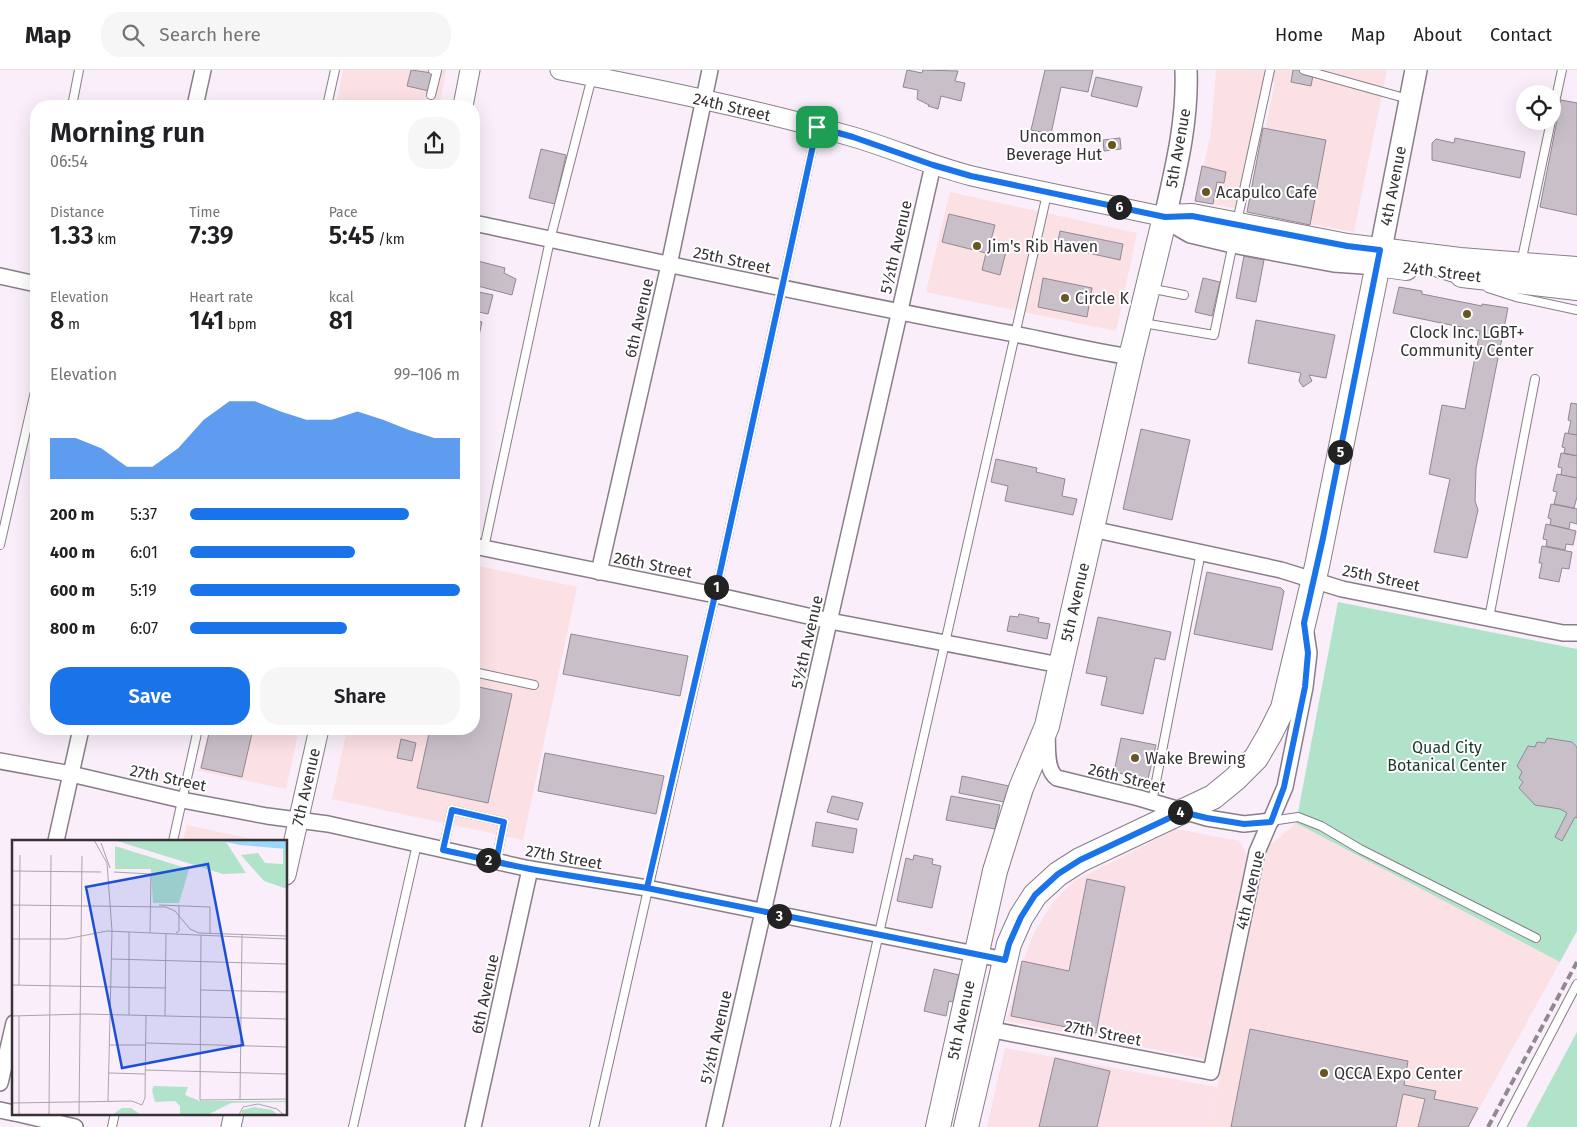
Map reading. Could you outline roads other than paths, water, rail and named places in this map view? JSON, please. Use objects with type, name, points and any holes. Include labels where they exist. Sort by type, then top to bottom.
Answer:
[{"type":"main road","name":"5th Avenue","points":[[938,1127],[995,872],[1021,788],[1047,726],[1130,357],[1175,170],[1186,109],[1186,70]]},
{"type":"main road","name":"4th Avenue","points":[[1315,573],[1416,70]]},
{"type":"main road","name":"24th Street","points":[[1165,217],[1192,216],[1235,233],[1347,246],[1431,271],[1577,288]]},
{"type":"main road","name":"24th Street","points":[[1379,257],[1577,269]]},
{"type":"main road","name":"5th Avenue","points":[[966,1127],[1009,944],[1021,917],[1035,895],[1058,874],[1080,860],[1212,798],[1256,758],[1283,708],[1315,573]]},
{"type":"street","points":[[196,100],[203,70]]},
{"type":"street","points":[[464,100],[470,70]]},
{"type":"street","name":"24th Street","points":[[560,70],[704,99],[817,127],[971,176],[1165,217]]},
{"type":"street","name":"6th Avenue","points":[[599,572],[669,265],[710,70]]},
{"type":"street","name":"5½th Avenue","points":[[714,1127],[933,165]]},
{"type":"street","name":"25th Street","points":[[480,224],[669,265],[1016,334],[1088,351],[1130,357]]},
{"type":"street","points":[[0,276],[30,283]]},
{"type":"street","name":"25th Street","points":[[1092,529],[1281,570],[1315,573],[1342,589],[1563,633],[1577,633]]},
{"type":"street","name":"26th Street","points":[[480,547],[715,595],[830,621],[1060,665]]},
{"type":"street","name":"4th Avenue","points":[[1211,1072],[1257,852],[1284,787],[1305,687],[1308,653],[1304,623]]},
{"type":"street","name":"26th Street","points":[[1047,726],[1050,769],[1053,775],[1071,782],[1207,818],[1244,824],[1271,822]]},
{"type":"street","points":[[56,840],[80,735]]},
{"type":"street","name":"7th Avenue","points":[[288,866],[318,735]]},
{"type":"street","name":"27th Street","points":[[0,761],[71,774],[182,800],[298,821],[328,824],[530,869],[647,888],[762,913],[1005,960]]},
{"type":"street","name":"6th Avenue","points":[[473,1127],[530,869]]},
{"type":"street","name":"27th Street","points":[[988,1029],[1211,1072]]},
{"type":"street","points":[[0,1083],[12,1032]]},
{"type":"street","points":[[18,1114],[75,1127]]},
{"type":"street","points":[[230,1127],[234,1114]]},
{"type":"lane","points":[[73,100],[80,70]]},
{"type":"lane","points":[[328,100],[335,70]]},
{"type":"lane","points":[[431,95],[437,71],[433,70]]},
{"type":"lane","points":[[1139,323],[1214,335],[1270,70]]},
{"type":"lane","points":[[1304,70],[1410,100]]},
{"type":"lane","points":[[1559,85],[1562,70]]},
{"type":"lane","points":[[480,543],[550,240],[592,76]]},
{"type":"lane","points":[[594,1127],[715,595],[817,127]]},
{"type":"lane","points":[[1521,265],[1549,130]]},
{"type":"lane","points":[[836,1127],[1047,192]]},
{"type":"lane","points":[[1431,271],[1516,297],[1577,310]]},
{"type":"lane","points":[[1147,287],[1184,295]]},
{"type":"lane","points":[[1489,618],[1535,379]]},
{"type":"lane","points":[[0,545],[30,413]]},
{"type":"lane","points":[[1152,802],[1201,552]]},
{"type":"lane","points":[[480,673],[534,685]]},
{"type":"lane","points":[[173,840],[197,735]]},
{"type":"lane","points":[[443,850],[452,810],[504,822],[496,862]]},
{"type":"lane","points":[[1271,822],[1298,817],[1321,826],[1360,849],[1536,938]]},
{"type":"lane","points":[[353,1127],[417,844]]},
{"type":"lane","points":[[1502,1127],[1577,984]]},
{"type":"lane","points":[[112,1127],[115,1114]]},
{"type":"railway","points":[[1488,1127],[1577,962]]},
{"type":"place","name":"Uncommon Beverage Hut","points":[[1112,145]]},
{"type":"place","name":"Acapulco Cafe","points":[[1206,192]]},
{"type":"place","name":"Jim's Rib Haven","points":[[977,246]]},
{"type":"place","name":"Circle K","points":[[1065,298]]},
{"type":"place","name":"Clock Inc. LGBT+ Community Center","points":[[1467,314]]},
{"type":"place","name":"Wake Brewing","points":[[1135,758]]},
{"type":"place","name":"QCCA Expo Center","points":[[1324,1073]]},
{"type":"park label","name":"Quad City Botanical Center","points":[[1447,756]]}]
